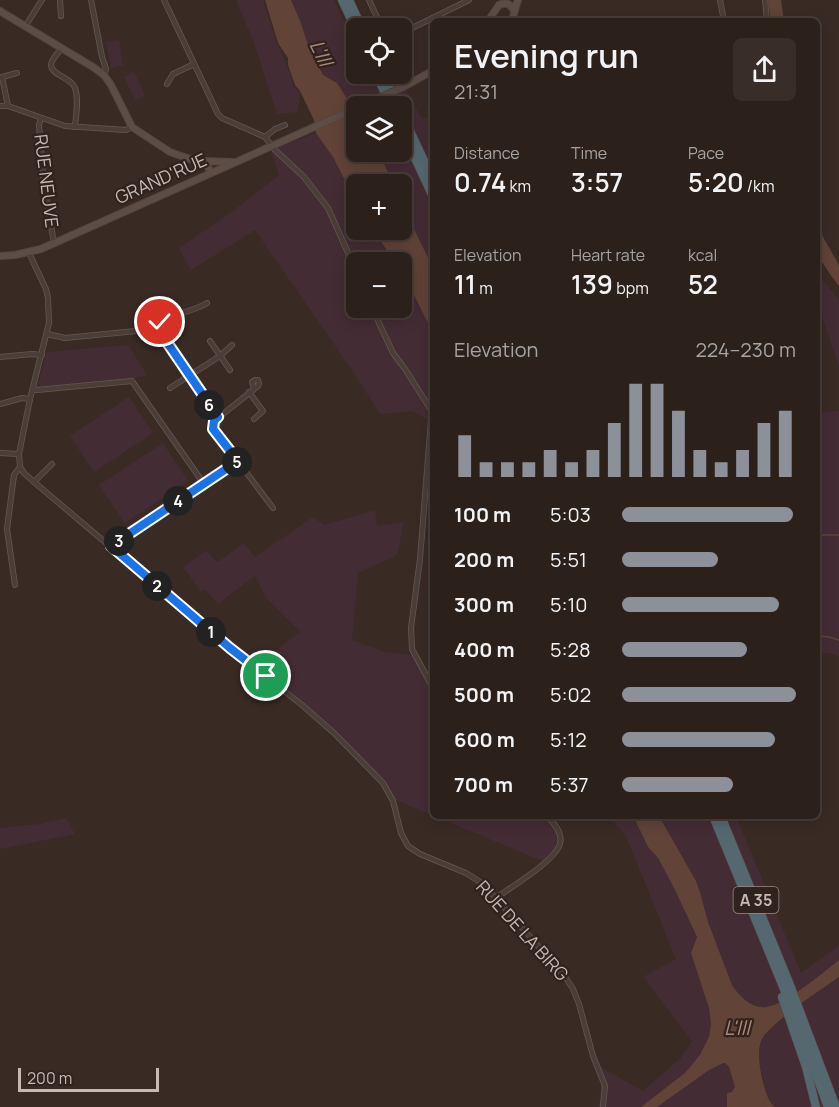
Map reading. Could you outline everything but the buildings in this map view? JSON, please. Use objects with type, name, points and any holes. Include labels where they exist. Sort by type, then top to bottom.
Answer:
[{"type":"highway","points":[[342,0],[350,18]]},
{"type":"highway","points":[[349,0],[358,18]]},
{"type":"highway","points":[[412,135],[430,174]]},
{"type":"highway","points":[[412,152],[430,190]]},
{"type":"highway","name":"A 35","points":[[714,819],[773,964],[772,972],[785,989]]},
{"type":"highway","name":"A 35","points":[[722,819],[828,1107]]},
{"type":"highway","points":[[795,1016],[816,1107]]},
{"type":"highway","name":"A 35","points":[[795,1016],[836,1107]]},
{"type":"main road","points":[[513,18],[518,0]]},
{"type":"main road","points":[[490,18],[503,1],[514,11]]},
{"type":"main road","points":[[0,11],[104,75],[132,127],[170,152],[204,161],[235,162]]},
{"type":"main road","points":[[494,11],[497,18]]},
{"type":"main road","name":"GRAND'RUE","points":[[383,96],[430,72]]},
{"type":"main road","name":"GRAND'RUE","points":[[0,256],[29,252],[54,243],[346,113]]},
{"type":"main road","points":[[204,161],[214,172]]},
{"type":"street","points":[[28,22],[42,0]]},
{"type":"street","points":[[60,0],[61,16]]},
{"type":"street","points":[[91,0],[105,69],[104,75]]},
{"type":"street","points":[[164,0],[218,114],[222,118],[265,137],[271,146],[304,177],[328,208],[348,252]]},
{"type":"street","points":[[369,0],[377,18]]},
{"type":"street","points":[[432,18],[469,0]]},
{"type":"street","points":[[720,0],[723,18]]},
{"type":"street","points":[[765,0],[767,18]]},
{"type":"street","points":[[412,28],[430,19]]},
{"type":"street","points":[[61,49],[51,67],[52,70],[72,82],[75,87],[77,98],[75,127]]},
{"type":"street","points":[[93,67],[102,57]]},
{"type":"street","points":[[167,84],[173,74],[194,64]]},
{"type":"street","points":[[8,106],[1,77],[17,73]]},
{"type":"street","points":[[0,106],[8,106],[65,126],[126,130],[132,127]]},
{"type":"street","name":"RUE NEUVE","points":[[40,118],[44,185],[54,243]]},
{"type":"street","points":[[265,137],[285,125]]},
{"type":"street","points":[[15,585],[7,529],[14,475],[20,467],[19,454],[30,399],[49,322],[46,289],[29,252]]},
{"type":"street","points":[[156,329],[167,317],[199,308],[207,303]]},
{"type":"street","points":[[377,318],[393,353],[430,408]]},
{"type":"street","points":[[47,334],[65,338],[156,329]]},
{"type":"street","points":[[156,329],[218,417]]},
{"type":"street","points":[[210,341],[230,370]]},
{"type":"street","points":[[170,388],[220,356],[232,345]]},
{"type":"street","points":[[0,357],[32,354],[42,356]]},
{"type":"street","points":[[33,389],[132,381],[204,484]]},
{"type":"street","points":[[254,419],[263,411],[251,391],[218,417],[214,421],[213,429],[273,508]]},
{"type":"street","points":[[0,404],[22,398],[30,399]]},
{"type":"street","points":[[430,433],[420,559],[411,628],[412,649],[430,683]]},
{"type":"street","points":[[0,453],[19,454]]},
{"type":"street","points":[[111,546],[238,461]]},
{"type":"street","points":[[34,482],[52,464]]},
{"type":"street","name":"RUE DE LA BIRG","points":[[20,467],[34,482],[230,648],[340,738],[378,777],[390,794],[403,838],[411,849],[471,875],[496,898],[573,989],[593,1056],[605,1086],[603,1107]]},
{"type":"street","points":[[496,898],[551,858],[556,851],[560,844],[558,830],[549,819]]},
{"type":"shaded area","points":[[236,0],[263,0],[293,86],[299,92],[297,112],[277,114],[253,40]]},
{"type":"shaded area","points":[[291,0],[334,0],[346,26],[346,84],[403,84],[410,96],[346,97],[337,83],[323,75],[308,45]]},
{"type":"shaded area","points":[[119,40],[123,65],[111,68],[106,42]]},
{"type":"shaded area","points":[[134,72],[145,95],[135,100],[124,77]]},
{"type":"shaded area","points":[[412,100],[422,119],[430,116],[430,262],[412,225],[412,174],[388,174],[383,162],[412,162]]},
{"type":"shaded area","points":[[316,133],[333,157],[346,182],[346,240],[379,240],[388,252],[346,252],[346,318],[412,318],[412,291],[430,327],[430,431],[427,419],[412,411],[380,414],[255,230],[191,270],[179,248],[232,212],[279,175],[271,150]]},
{"type":"shaded area","points":[[823,281],[839,300],[839,367],[820,310],[820,282]]},
{"type":"shaded area","points":[[128,345],[147,375],[130,379],[37,387],[47,352]]},
{"type":"shaded area","points":[[129,397],[153,433],[94,472],[70,436]]},
{"type":"shaded area","points":[[839,411],[839,656],[829,653],[820,654],[820,412]]},
{"type":"shaded area","points":[[163,443],[188,481],[125,523],[99,485]]},
{"type":"shaded area","points":[[375,510],[377,526],[404,522],[397,555],[358,573],[352,640],[384,652],[412,655],[430,684],[430,814],[396,800],[346,743],[256,665],[301,632],[266,598],[255,575],[218,604],[205,589],[201,591],[183,567],[206,551],[218,562],[244,543],[255,557],[313,517],[324,525]]},
{"type":"shaded area","points":[[66,818],[75,834],[0,849],[0,828],[39,824]]},
{"type":"shaded area","points":[[441,819],[549,819],[556,827],[561,847],[543,861]]},
{"type":"shaded area","points":[[612,819],[634,819],[648,847],[658,858],[673,886],[697,937],[691,953],[707,999],[711,1025],[709,1037],[725,1062],[734,1082],[735,1089],[732,1093],[727,1093],[727,1107],[598,1107],[601,1086],[598,1066],[643,1091],[680,1059],[692,1041],[643,977],[676,959],[626,836]]},
{"type":"shaded area","points":[[661,819],[737,819],[801,973],[839,945],[839,960],[804,987],[774,1005],[761,1007],[746,1001],[732,985],[708,922],[696,881]]},
{"type":"shaded area","points":[[839,977],[839,1107],[775,1107],[767,1094],[761,1070],[759,1055],[761,1041],[773,1026]]},
{"type":"water","name":"L'Ill","points":[[265,0],[291,0],[308,45],[323,75],[337,83],[346,97],[346,162],[383,162],[389,174],[346,174],[346,182],[333,157],[316,133],[314,120],[295,85],[288,58],[278,43]]},
{"type":"water","points":[[768,0],[781,0],[784,18],[771,18]]},
{"type":"water","points":[[412,225],[430,262],[430,327],[412,291],[412,252],[388,252],[380,240],[412,240]]},
{"type":"water","points":[[820,230],[839,265],[839,286],[820,259]]},
{"type":"water","name":"L'Ill","points":[[634,819],[661,819],[696,881],[708,922],[732,985],[746,1001],[761,1007],[774,1005],[804,987],[839,960],[839,977],[773,1026],[761,1041],[759,1055],[762,1078],[768,1098],[775,1107],[727,1107],[727,1093],[732,1092],[735,1087],[729,1067],[723,1063],[709,1070],[657,1107],[641,1107],[685,1073],[700,1055],[709,1037],[711,1025],[709,1008],[691,953],[697,937],[658,858],[648,847]]},
{"type":"waterway","points":[[820,536],[839,535]]},
{"type":"waterway","points":[[820,636],[839,640]]},
{"type":"route","points":[[160,322],[156,329],[218,417],[214,421],[213,429],[238,461],[111,546],[266,676]]}]
